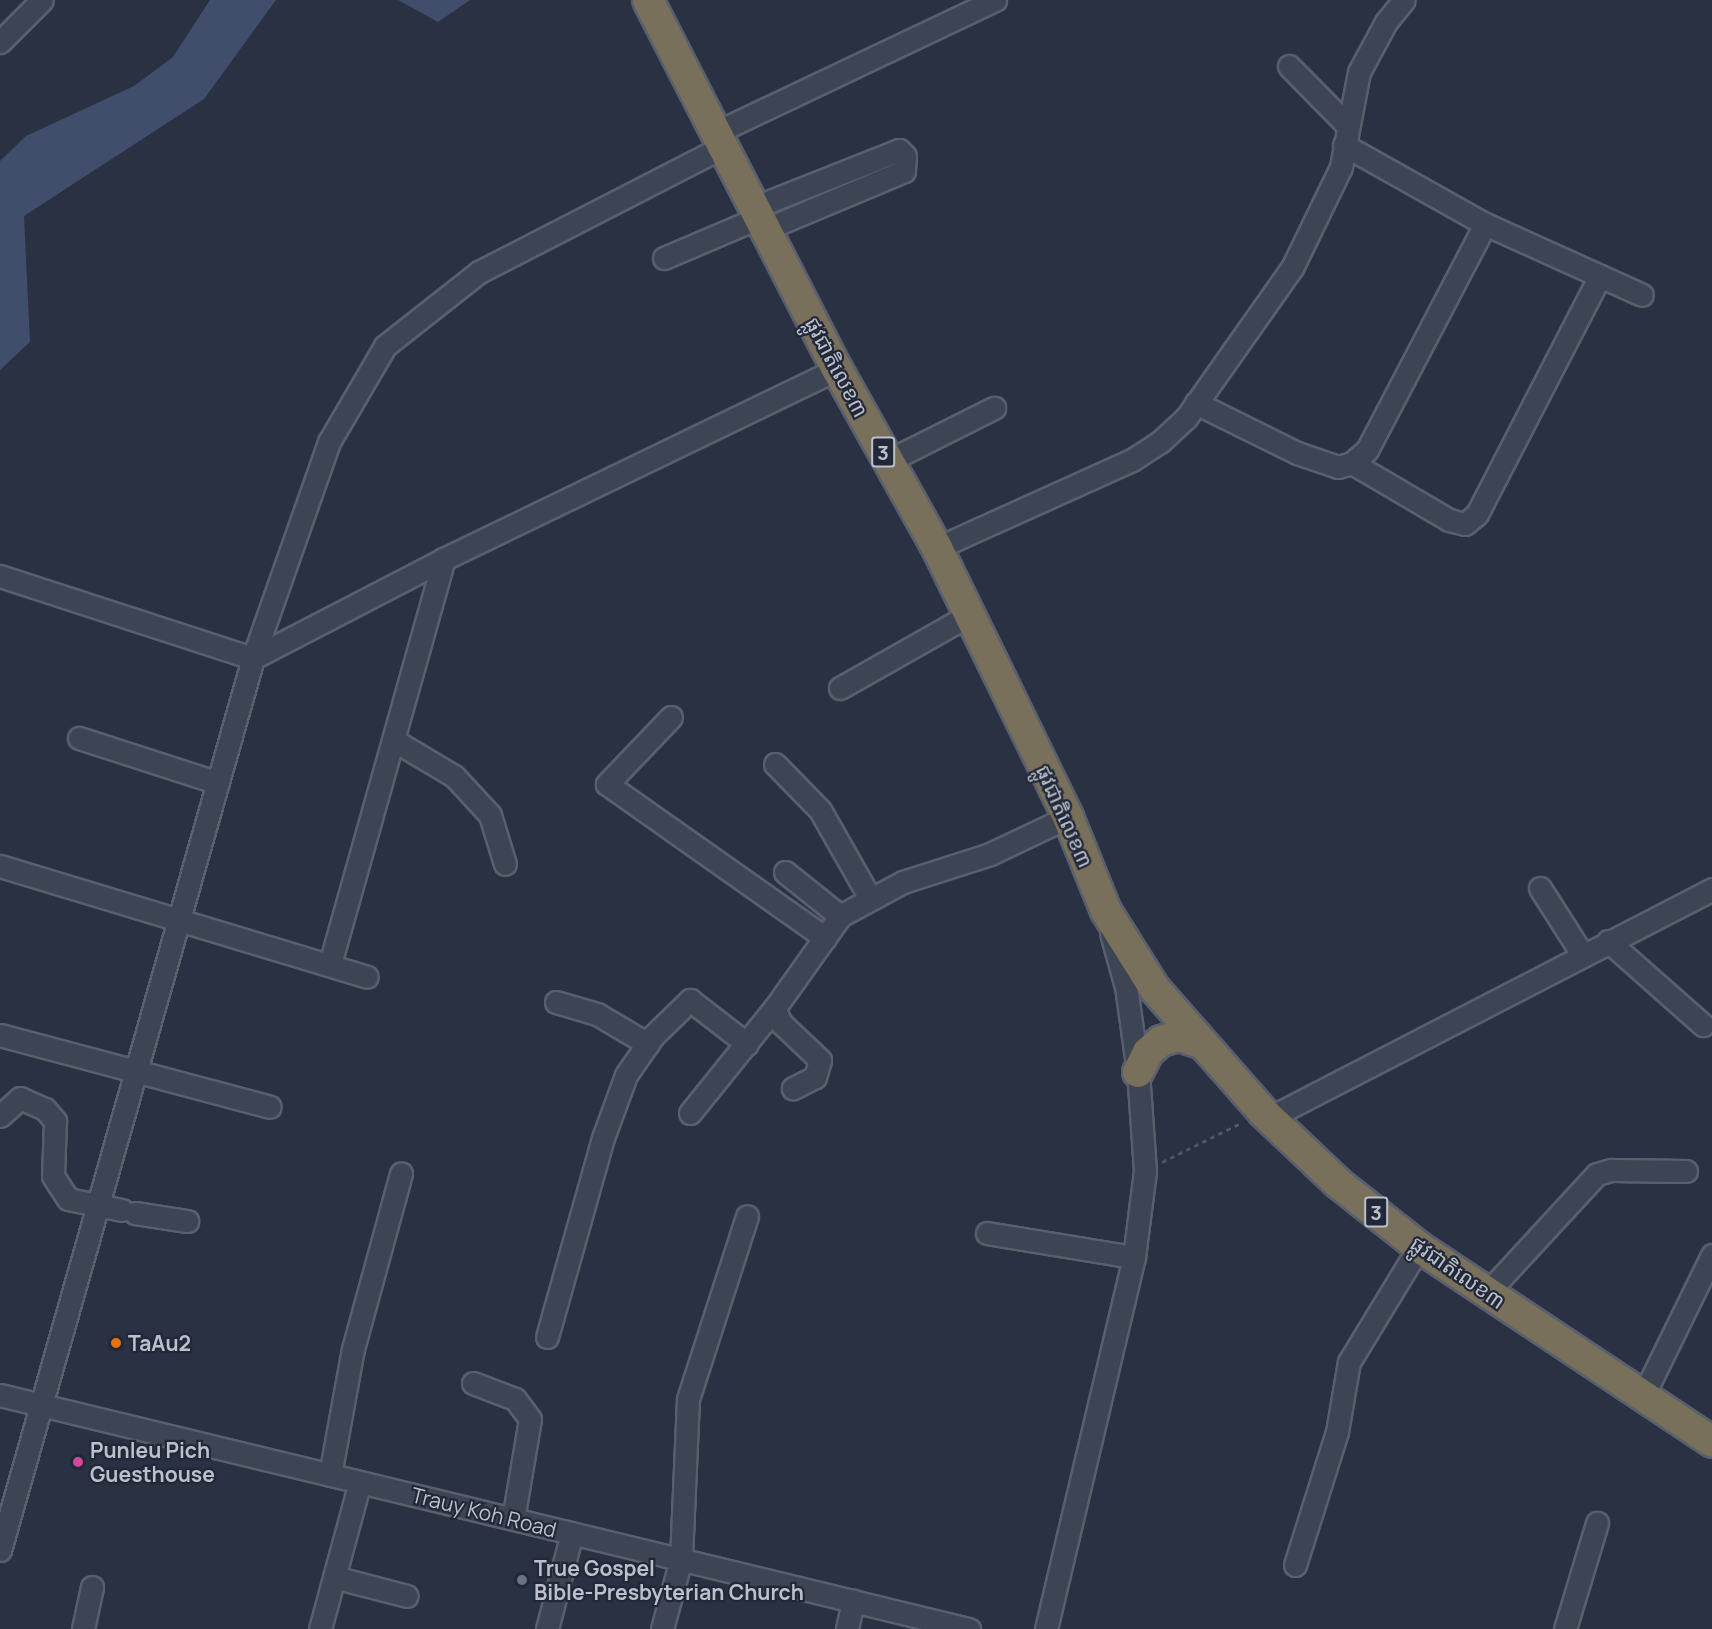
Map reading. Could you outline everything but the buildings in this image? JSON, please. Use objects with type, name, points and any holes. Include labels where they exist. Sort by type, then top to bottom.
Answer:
[{"type":"highway","name":"ផ្លូវជាតិលេខ៣","points":[[648,0],[837,369],[937,548],[1068,818],[1106,911],[1155,989],[1198,1042],[1266,1115],[1338,1183],[1419,1246],[1712,1442]]},
{"type":"highway","points":[[1138,1072],[1148,1052],[1161,1041],[1179,1036],[1198,1042]]},
{"type":"street","points":[[0,42],[42,0]]},
{"type":"street","points":[[0,1550],[38,1404],[137,1070],[253,658],[329,442],[385,346],[479,272],[721,139],[995,0]]},
{"type":"street","points":[[937,548],[1132,460],[1160,442],[1196,403],[1292,268],[1335,180],[1359,72],[1369,49],[1404,0]]},
{"type":"street","points":[[1289,66],[1346,135],[1485,224],[1642,295]]},
{"type":"street","points":[[664,258],[760,218],[899,150],[905,156],[904,171],[760,218]]},
{"type":"street","points":[[1196,403],[1297,453],[1338,467],[1352,463],[1367,450],[1485,224]]},
{"type":"street","points":[[1352,463],[1449,520],[1465,524],[1471,519],[1600,276]]},
{"type":"street","points":[[0,576],[253,658],[444,559],[837,369]]},
{"type":"street","points":[[888,461],[994,408]]},
{"type":"street","points":[[330,964],[377,787],[395,741],[444,559]]},
{"type":"street","points":[[840,688],[969,615]]},
{"type":"street","points":[[670,717],[607,784],[825,938]]},
{"type":"street","points":[[79,738],[218,783]]},
{"type":"street","points":[[395,741],[453,776],[490,815],[505,864]]},
{"type":"street","points":[[775,764],[820,810],[870,898]]},
{"type":"street","points":[[690,1113],[774,1009],[840,916],[903,882],[990,854],[1068,818]]},
{"type":"street","points":[[0,866],[180,918],[330,964],[367,978]]},
{"type":"street","points":[[785,872],[840,916]]},
{"type":"street","points":[[1540,888],[1582,954]]},
{"type":"street","points":[[1266,1115],[1712,889]]},
{"type":"street","points":[[1046,1629],[1134,1257],[1145,1170],[1138,1072],[1126,987],[1106,911]]},
{"type":"street","points":[[1608,941],[1703,1025]]},
{"type":"street","points":[[547,1337],[603,1138],[626,1075],[648,1044],[690,1000],[747,1044]]},
{"type":"street","points":[[556,1002],[597,1014],[648,1044]]},
{"type":"street","points":[[774,1009],[781,1023],[820,1060],[815,1077],[793,1088]]},
{"type":"street","points":[[0,1035],[270,1107]]},
{"type":"street","points":[[0,1116],[21,1098],[45,1109],[55,1121],[53,1176],[68,1199],[187,1221]]},
{"type":"street","points":[[1487,1293],[1597,1174],[1611,1170],[1686,1171]]},
{"type":"street","points":[[330,1474],[353,1349],[401,1173]]},
{"type":"street","points":[[662,1629],[681,1559],[688,1399],[747,1216]]},
{"type":"street","points":[[987,1233],[1134,1257]]},
{"type":"street","points":[[1295,1565],[1337,1432],[1349,1362],[1419,1246]]},
{"type":"street","points":[[1643,1396],[1712,1255]]},
{"type":"street","points":[[473,1383],[515,1399],[530,1419],[513,1519]]},
{"type":"street","name":"Trauy Koh Road","points":[[0,1395],[969,1629]]},
{"type":"street","points":[[320,1629],[360,1482]]},
{"type":"street","points":[[1564,1629],[1597,1523]]},
{"type":"street","points":[[547,1629],[572,1533]]},
{"type":"street","points":[[334,1577],[407,1596]]},
{"type":"street","points":[[82,1629],[92,1587]]},
{"type":"street","points":[[847,1629],[853,1601]]},
{"type":"path","points":[[1145,1170],[1266,1115]]},
{"type":"water","points":[[210,0],[276,0],[204,99],[24,216],[30,342],[0,370],[0,161],[26,136],[134,86],[173,57]]},
{"type":"water","points":[[398,0],[470,0],[438,22]]},
{"type":"place","name":"TaAu2","points":[[116,1343]]},
{"type":"place","name":"Punleu Pich Guesthouse","points":[[78,1462]]},
{"type":"place","name":"True Gospel Bible-Presbyterian Church","points":[[522,1580]]}]
